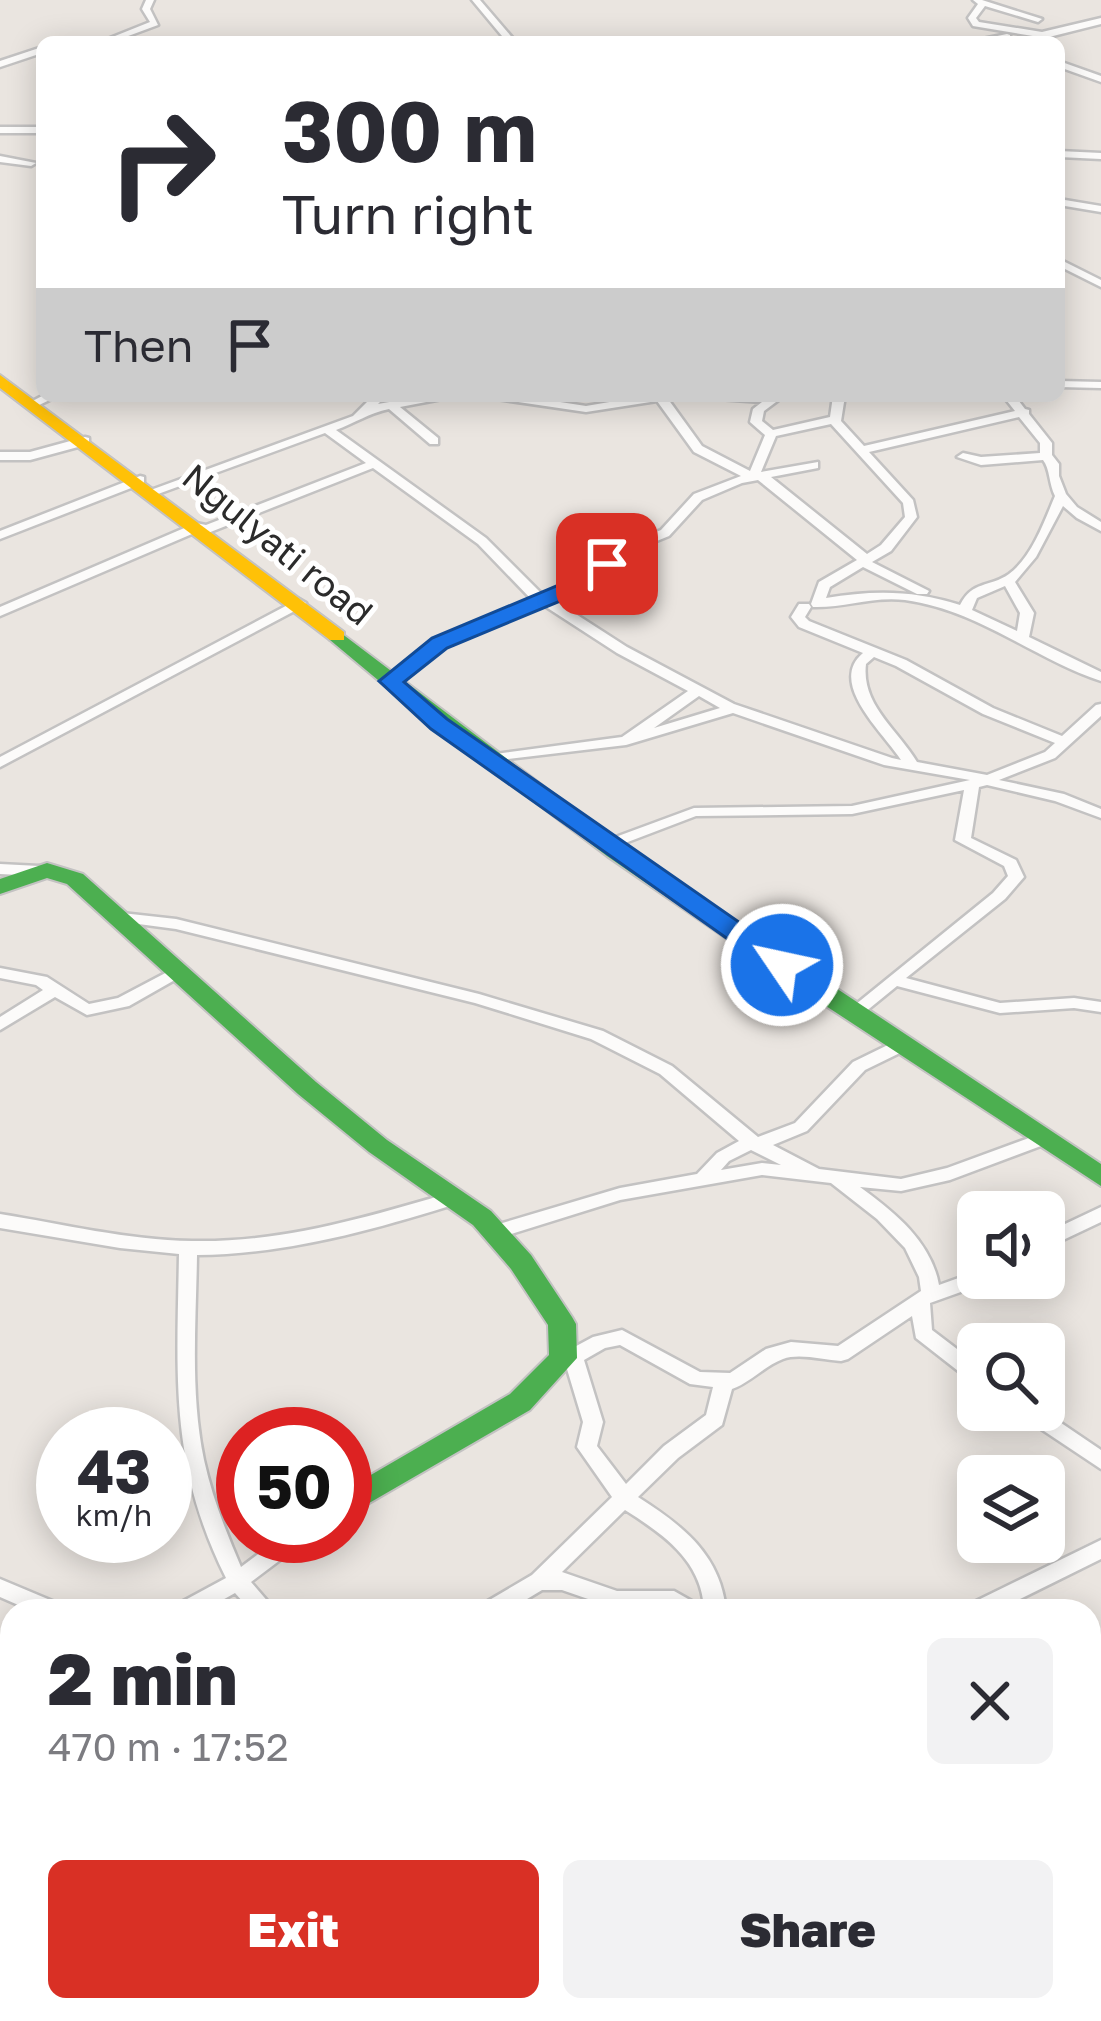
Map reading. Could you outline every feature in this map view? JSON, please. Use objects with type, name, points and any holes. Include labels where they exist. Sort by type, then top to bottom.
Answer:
[{"type":"main road","name":"Ngulyati road","points":[[0,380],[36,397]]},
{"type":"main road","name":"Ngulyati road","points":[[44,402],[85,441],[299,603],[488,759],[853,1013],[1101,1177]]},
{"type":"main road","points":[[0,887],[39,871],[65,871],[307,1088],[494,1232],[562,1324],[565,1361],[520,1402],[372,1489]]},
{"type":"street","points":[[120,36],[155,23],[146,9],[149,0]]},
{"type":"street","points":[[476,0],[507,36]]},
{"type":"street","points":[[1031,0],[1046,36]]},
{"type":"street","points":[[1038,19],[977,2],[972,18],[976,24],[1041,36]]},
{"type":"street","points":[[1049,36],[1101,21]]},
{"type":"street","points":[[1016,36],[1031,34]]},
{"type":"street","points":[[1,47],[21,54]]},
{"type":"street","points":[[0,64],[36,51]]},
{"type":"street","points":[[1065,66],[1096,77]]},
{"type":"street","points":[[1065,77],[1073,69]]},
{"type":"street","points":[[1065,81],[1096,77]]},
{"type":"street","points":[[0,130],[36,130]]},
{"type":"street","points":[[1065,154],[1101,156]]},
{"type":"street","points":[[0,159],[31,163]]},
{"type":"street","points":[[1065,205],[1101,209]]},
{"type":"street","points":[[1065,265],[1101,284]]},
{"type":"street","points":[[1065,384],[1101,385]]},
{"type":"street","points":[[370,409],[375,402]]},
{"type":"street","points":[[0,536],[327,429],[370,409],[412,402]]},
{"type":"street","points":[[538,402],[586,409],[632,402]]},
{"type":"street","points":[[667,402],[698,449],[757,476],[864,560],[1101,677]]},
{"type":"street","points":[[769,402],[759,409],[756,422],[771,434]]},
{"type":"street","points":[[834,420],[838,402]]},
{"type":"street","points":[[1015,402],[1046,443],[1046,456],[1053,464],[1051,480],[1060,497],[1101,526]]},
{"type":"street","points":[[392,406],[434,441]]},
{"type":"street","points":[[862,450],[1025,412]]},
{"type":"street","points":[[771,434],[834,420]]},
{"type":"street","points":[[834,420],[909,503],[911,517],[897,539],[824,585],[818,604],[878,592],[933,598]]},
{"type":"street","points":[[327,429],[482,541],[543,601],[697,691],[912,767],[1039,791],[1101,814]]},
{"type":"street","points":[[757,476],[771,434]]},
{"type":"street","points":[[0,457],[46,453],[85,441]]},
{"type":"street","points":[[963,457],[981,461],[1046,456]]},
{"type":"street","points":[[0,612],[373,464]]},
{"type":"street","points":[[390,681],[440,643],[543,601],[625,549],[665,533],[698,497],[757,476],[814,465]]},
{"type":"street","points":[[965,611],[977,590],[1008,580],[1024,564],[1060,497]]},
{"type":"street","points":[[1008,580],[1027,613],[1022,641]]},
{"type":"street","points":[[0,763],[299,603]]},
{"type":"street","points":[[804,607],[798,617],[804,624],[1065,742]]},
{"type":"street","points":[[872,652],[859,663],[856,678],[871,712],[900,743],[912,767]]},
{"type":"street","points":[[633,737],[697,691]]},
{"type":"street","points":[[488,759],[601,746],[735,708]]},
{"type":"street","points":[[607,845],[694,812],[852,809],[982,782],[1022,770],[1065,742],[1101,708]]},
{"type":"street","points":[[853,1013],[999,896],[1018,873],[1012,862],[963,840],[982,782]]},
{"type":"street","points":[[0,869],[39,871]]},
{"type":"street","points":[[122,918],[176,924],[479,999],[597,1035],[666,1070],[754,1143],[825,1177],[884,1215],[920,1256],[932,1278],[923,1333],[957,1360]]},
{"type":"street","points":[[0,973],[21,975],[87,1010],[100,1010],[179,973]]},
{"type":"street","points":[[896,980],[1000,1008],[1074,1003],[1101,1007]]},
{"type":"street","points":[[0,1025],[55,990]]},
{"type":"street","points":[[704,1177],[723,1157],[801,1127],[859,1066],[902,1045]]},
{"type":"street","points":[[494,1232],[550,1213],[704,1177],[762,1169],[901,1185],[950,1174],[1043,1138]]},
{"type":"street","points":[[0,1221],[188,1248],[289,1243],[453,1198]]},
{"type":"street","points":[[1065,1232],[1101,1214]]},
{"type":"street","points":[[188,1248],[183,1388],[191,1449],[206,1509],[235,1583],[252,1599]]},
{"type":"street","points":[[713,1599],[709,1574],[698,1556],[623,1497],[587,1448],[594,1430],[565,1361],[622,1337],[697,1378],[734,1381],[773,1354],[791,1348],[841,1354],[926,1298],[957,1287]]},
{"type":"street","points":[[510,1599],[539,1581],[671,1452],[715,1419],[724,1382]]},
{"type":"street","points":[[1057,1431],[1101,1461]]},
{"type":"street","points":[[1000,1599],[1101,1549]]},
{"type":"street","points":[[206,1599],[261,1563]]},
{"type":"street","points":[[539,1581],[581,1584],[615,1599]]},
{"type":"traffic: fast","points":[[337,636],[427,711],[614,851],[1101,1177]]},
{"type":"traffic: fast","points":[[0,887],[47,870],[75,879],[307,1088],[378,1146],[482,1218],[521,1262],[562,1324],[563,1358],[520,1402],[372,1489]]},
{"type":"traffic: slow","points":[[0,380],[337,636]]},
{"type":"route","points":[[607,564],[567,590],[452,636],[390,681],[439,724],[782,965]]}]
